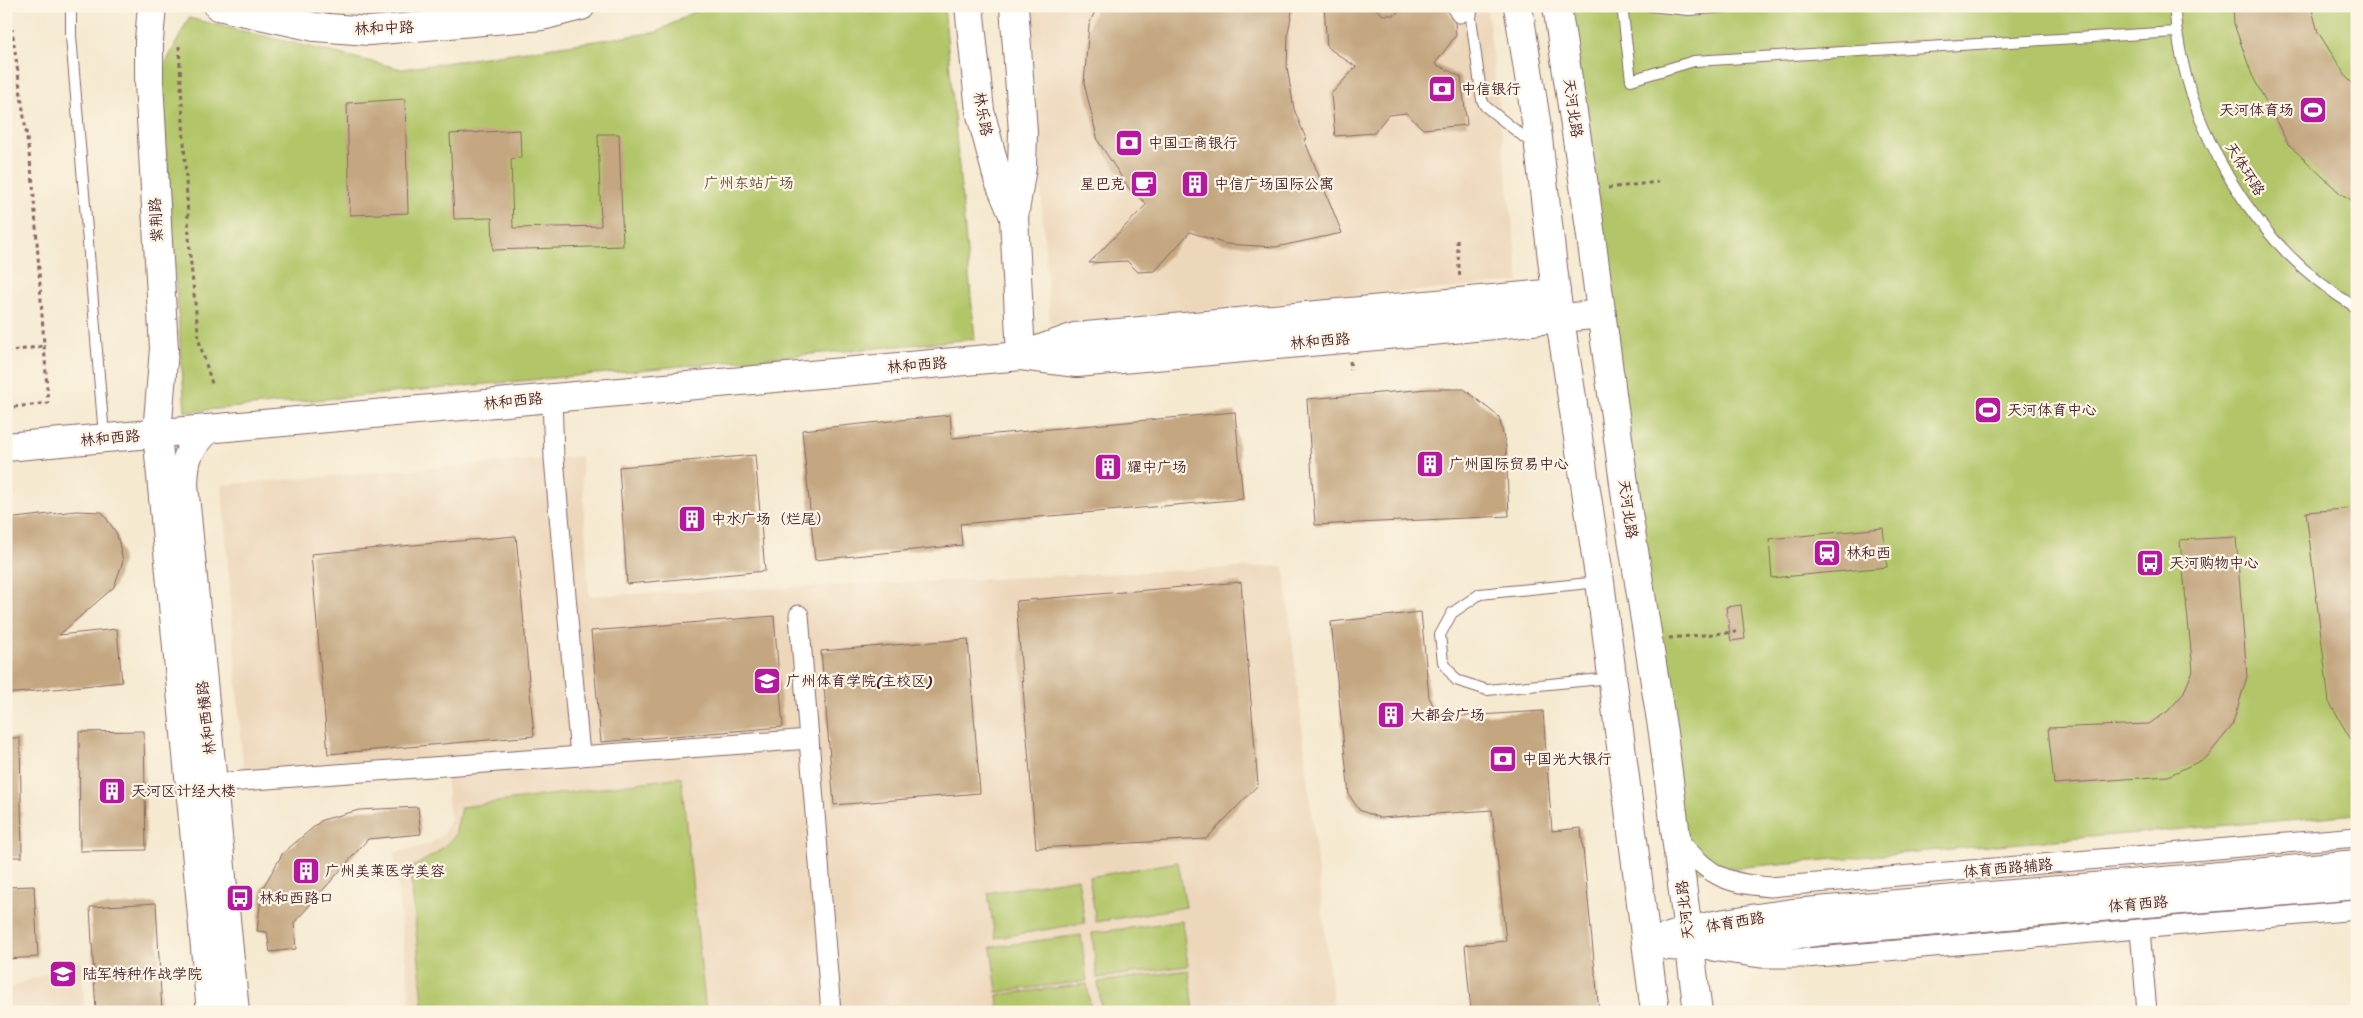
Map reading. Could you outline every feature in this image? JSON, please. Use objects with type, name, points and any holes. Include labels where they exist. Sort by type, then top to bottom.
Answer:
[{"type":"main road","name":"紫荆路","points":[[152,6],[149,40],[149,82],[164,349],[157,433]]},
{"type":"main road","name":"林和中路","points":[[218,6],[315,27],[369,31],[542,16],[581,6]]},
{"type":"main road","name":"林乐路","points":[[968,6],[982,119],[998,179],[1014,217]]},
{"type":"main road","name":"林乐路","points":[[1014,6],[1023,132],[1022,167],[1014,217],[1021,356]]},
{"type":"main road","points":[[1518,6],[1539,149],[1558,306],[1600,582],[1655,1012]]},
{"type":"main road","name":"天河北路","points":[[1557,6],[1602,314],[1627,504],[1658,696],[1698,1012]]},
{"type":"main road","name":"林和西路","points":[[6,447],[157,433],[206,431],[552,397],[1021,356],[1078,362],[1558,306],[1602,314]]},
{"type":"main road","name":"林和西横路","points":[[206,431],[189,450],[185,464],[184,485],[212,1012]]},
{"type":"main road","name":"林和西横路","points":[[157,433],[200,784],[235,1012]]},
{"type":"main road","name":"体育西路","points":[[1689,939],[1724,922],[1794,913],[2357,864]]},
{"type":"main road","name":"体育西路","points":[[1647,945],[1689,939],[1823,931],[2357,885]]},
{"type":"street","points":[[552,397],[554,458],[580,756]]},
{"type":"street","points":[[799,615],[831,1012]]},
{"type":"street","points":[[200,784],[809,739]]},
{"type":"street","name":"体育西路辅路","points":[[1676,838],[1710,873],[1729,881],[1746,885],[1770,887],[2357,837]]},
{"type":"street","points":[[2306,842],[2308,868]]},
{"type":"street","points":[[1689,939],[1762,958],[1806,958],[2357,910]]},
{"type":"street","points":[[2140,930],[2147,1012]]},
{"type":"lane","points":[[71,6],[73,55],[104,438]]},
{"type":"lane","points":[[1622,6],[1630,80],[1694,61],[2176,32]]},
{"type":"lane","points":[[1650,6],[1689,10],[1741,6]]},
{"type":"lane","name":"天体环路","points":[[2174,6],[2176,32],[2183,67],[2200,118],[2216,155],[2240,196],[2282,247],[2312,275],[2357,308]]},
{"type":"lane","points":[[1463,8],[1471,18],[1482,100],[1485,106],[1539,149]]},
{"type":"lane","points":[[1600,582],[1480,594],[1452,613],[1440,635],[1443,662],[1456,680],[1487,690],[1613,678]]},
{"type":"path","points":[[6,29],[12,29],[33,183],[48,403],[6,408]]},
{"type":"path","points":[[179,46],[190,255],[199,341],[212,384]]},
{"type":"path","points":[[1606,189],[1659,182]]},
{"type":"path","points":[[1457,240],[1460,284]]},
{"type":"path","points":[[6,352],[43,346]]},
{"type":"path","points":[[1662,639],[1736,632]]},
{"type":"shaded area","points":[[1029,6],[1487,6],[1519,282],[1050,324]]},
{"type":"shaded area","name":"广州体育学院(主校区)","points":[[581,456],[589,596],[1284,566],[1334,1012],[411,1012],[394,853],[430,844],[444,834],[450,818],[445,766],[244,781],[222,485]]},
{"type":"shaded area","name":"陆军特种作战学院","points":[[81,960],[85,1012],[6,1012],[6,989]]},
{"type":"green space","name":"广州东站广场","points":[[704,6],[944,6],[975,339],[185,412],[161,72],[189,18],[402,69],[657,32]]},
{"type":"green space","name":"天河体育中心","points":[[1571,6],[2357,6],[2357,814],[1675,873]]},
{"type":"green space","points":[[681,777],[706,1012],[424,1012],[410,869],[435,854],[455,836],[461,807]]},
{"type":"green space","points":[[1178,862],[1186,907],[1096,922],[1089,877]]},
{"type":"green space","points":[[1078,878],[1085,923],[995,938],[988,893]]},
{"type":"green space","points":[[1182,921],[1188,966],[1097,978],[1092,933]]},
{"type":"green space","points":[[1081,935],[1087,981],[997,992],[991,947]]},
{"type":"green space","points":[[1189,970],[1194,1012],[1102,1012],[1098,982]]},
{"type":"green space","points":[[1087,984],[1091,1012],[999,1012],[997,995]]},
{"type":"building","points":[[1097,6],[1293,6],[1288,33],[1287,67],[1294,109],[1306,139],[1304,139],[1342,233],[1276,247],[1225,244],[1190,232],[1155,271],[1138,272],[1127,261],[1089,263],[1147,204],[1130,190],[1098,141],[1084,83],[1089,25]]},
{"type":"building","points":[[1324,6],[1373,6],[1383,15],[1395,15],[1403,6],[1445,6],[1455,23],[1456,35],[1435,64],[1461,77],[1467,125],[1423,129],[1406,113],[1388,115],[1374,133],[1335,136],[1331,94],[1356,67],[1327,47]]},
{"type":"building","name":"天河体育场","points":[[2233,6],[2311,6],[2318,32],[2347,78],[2357,88],[2357,203],[2341,194],[2288,144],[2252,75],[2234,24]]},
{"type":"building","points":[[405,99],[408,213],[350,215],[347,103]]},
{"type":"building","points":[[520,130],[521,158],[511,159],[513,228],[601,226],[598,134],[619,134],[623,246],[493,250],[492,218],[454,219],[450,134]]},
{"type":"building","name":"广州国际贸易中心","points":[[1428,389],[1464,389],[1499,417],[1506,447],[1509,516],[1315,525],[1307,399]]},
{"type":"building","points":[[1235,412],[1243,499],[960,524],[962,545],[815,560],[802,430],[950,415],[952,438]]},
{"type":"building","name":"中水广场（烂尾）","points":[[755,455],[765,571],[627,584],[619,467]]},
{"type":"building","points":[[2357,508],[2357,750],[2329,702],[2306,512]]},
{"type":"building","points":[[76,511],[102,512],[117,534],[123,561],[114,587],[59,635],[117,629],[122,682],[6,694],[6,519]]},
{"type":"building","name":"林和西","points":[[1883,528],[1887,567],[1772,578],[1769,539]]},
{"type":"building","points":[[516,536],[534,736],[328,754],[311,554]]},
{"type":"building","points":[[2236,537],[2247,677],[2232,726],[2206,758],[2168,776],[2054,784],[2048,728],[2149,724],[2168,711],[2183,694],[2193,671],[2180,540]]},
{"type":"building","points":[[1241,582],[1258,785],[1206,839],[1036,848],[1016,601]]},
{"type":"building","points":[[1741,605],[1745,639],[1731,641],[1726,607]]},
{"type":"building","points":[[1421,612],[1429,697],[1436,712],[1448,717],[1543,711],[1552,831],[1581,828],[1599,1012],[1471,1012],[1465,945],[1506,941],[1492,810],[1380,818],[1359,810],[1349,795],[1331,622]]},
{"type":"building","points":[[774,616],[783,727],[601,742],[591,631]]},
{"type":"building","points":[[968,639],[980,793],[834,805],[821,651]]},
{"type":"building","name":"天河区计经大楼","points":[[144,731],[146,850],[80,851],[79,732]]},
{"type":"building","points":[[6,738],[20,738],[22,857],[6,857]]},
{"type":"building","name":"广州美莱医学美容","points":[[418,807],[421,834],[368,839],[294,923],[296,949],[270,952],[267,932],[257,931],[262,889],[283,853],[322,820],[359,810]]},
{"type":"building","points":[[34,886],[38,957],[6,959],[6,887]]},
{"type":"building","points":[[156,903],[162,1012],[96,1012],[90,907]]},
{"type":"place","name":"中信银行","points":[[1442,89]]},
{"type":"place","name":"天河体育场","points":[[2313,110]]},
{"type":"place","name":"中国工商银行","points":[[1129,143]]},
{"type":"place","name":"星巴克","points":[[1144,184]]},
{"type":"place","name":"中信广场国际公寓","points":[[1195,184]]},
{"type":"place","name":"天河体育中心","points":[[1988,410]]},
{"type":"place","name":"广州国际贸易中心","points":[[1430,464]]},
{"type":"place","name":"耀中广场","points":[[1108,467]]},
{"type":"place","name":"中水广场（烂尾）","points":[[692,519]]},
{"type":"place","name":"林和西","points":[[1827,553]]},
{"type":"place","name":"天河购物中心","points":[[2150,563]]},
{"type":"place","name":"广州体育学院(主校区)","points":[[767,681]]},
{"type":"place","name":"大都会广场","points":[[1391,715]]},
{"type":"place","name":"中国光大银行","points":[[1503,759]]},
{"type":"place","name":"天河区计经大楼","points":[[112,791]]},
{"type":"place","name":"广州美莱医学美容","points":[[306,871]]},
{"type":"place","name":"林和西路口","points":[[240,898]]},
{"type":"place","name":"陆军特种作战学院","points":[[63,974]]}]
